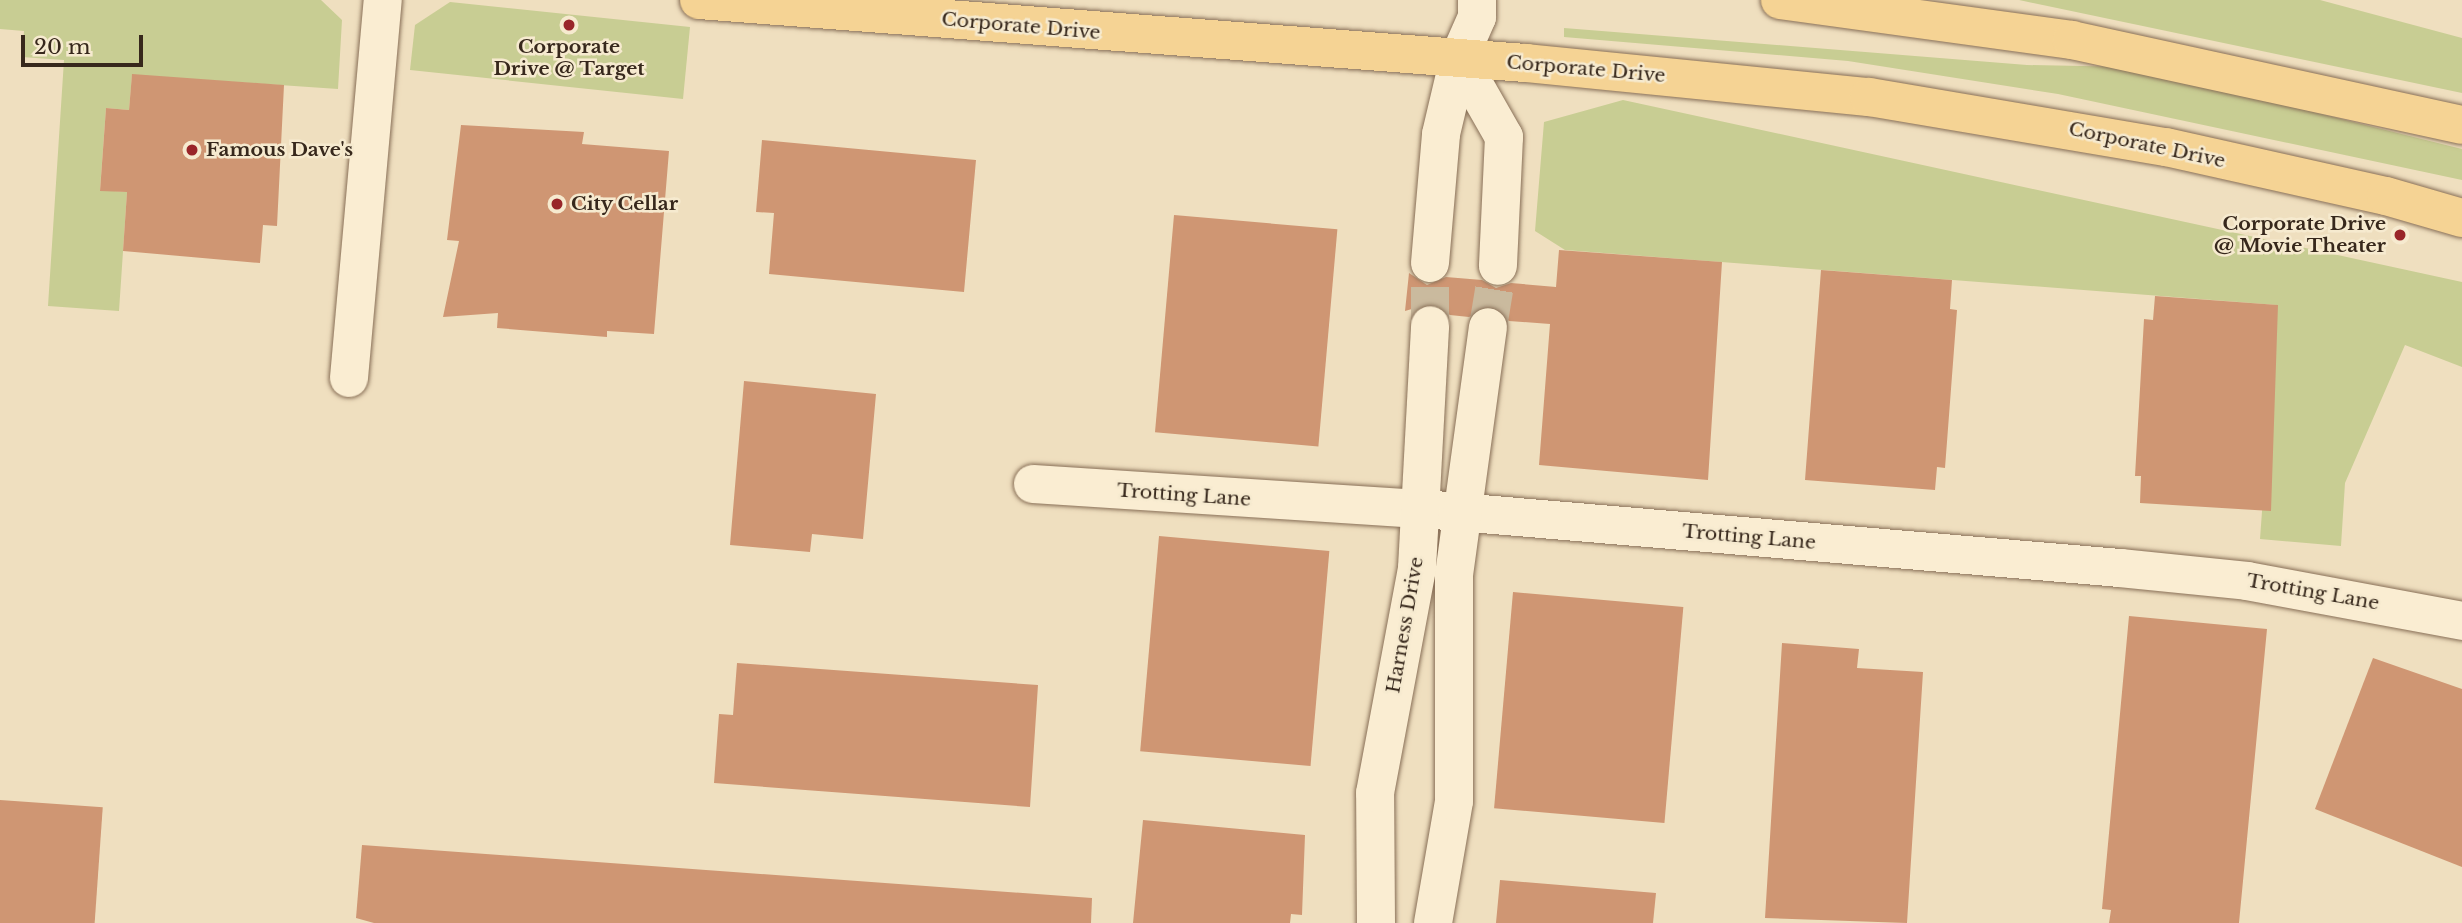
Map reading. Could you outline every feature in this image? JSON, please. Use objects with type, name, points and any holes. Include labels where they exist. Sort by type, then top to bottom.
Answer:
[{"type":"main road","name":"Corporate Drive","points":[[699,0],[1460,58],[1793,89],[2026,120],[2386,196],[2462,218]]},
{"type":"main road","points":[[1780,0],[2072,40],[2462,125]]},
{"type":"street","points":[[349,378],[383,0]]},
{"type":"street","points":[[1430,263],[1441,134],[1460,58],[1477,17],[1477,0]]},
{"type":"street","points":[[1460,58],[1504,137],[1498,266]]},
{"type":"street","name":"Harness Drive","points":[[1376,923],[1375,793],[1417,568],[1430,325]]},
{"type":"street","name":"Harness Drive","points":[[1433,923],[1454,801],[1454,575],[1488,327]]},
{"type":"street","points":[[1428,363],[1482,368]]},
{"type":"street","name":"Trotting Lane","points":[[1033,484],[1420,509],[2234,579],[2462,621]]},
{"type":"green space","points":[[0,0],[321,0],[342,20],[338,89],[132,75],[129,110],[106,108],[100,190],[127,192],[119,311],[48,306],[64,60],[22,57],[24,31],[0,29]]},
{"type":"green space","points":[[2019,0],[2320,0],[2462,38],[2462,93]]},
{"type":"green space","points":[[450,2],[690,27],[683,99],[410,70],[415,25]]},
{"type":"green space","points":[[1564,28],[2027,65],[2133,67],[2462,149],[2462,180],[2058,94],[1848,61],[1564,37]]},
{"type":"green space","points":[[1623,100],[2462,282],[2462,367],[2405,345],[2345,483],[2341,546],[2260,539],[2277,305],[1565,250],[1535,231],[1544,122]]},
{"type":"building","name":"Famous Dave's","points":[[132,74],[284,85],[277,226],[263,225],[260,263],[123,251],[127,192],[100,191],[106,108],[129,110]]},
{"type":"building","name":"City Cellar","points":[[461,125],[584,132],[582,144],[669,151],[654,334],[607,331],[607,337],[497,328],[498,313],[443,317],[459,241],[447,240]]},
{"type":"building","points":[[762,140],[976,160],[964,292],[769,274],[774,213],[756,212]]},
{"type":"building","points":[[1174,215],[1337,229],[1318,446],[1155,432]]},
{"type":"building","points":[[1559,250],[1722,262],[1708,480],[1539,465],[1550,324],[1509,321],[1490,305],[1469,317],[1450,315],[1432,303],[1405,311],[1409,273],[1427,285],[1446,277],[1482,280],[1496,288],[1511,283],[1556,287]]},
{"type":"building","points":[[1821,270],[1952,280],[1950,309],[1957,310],[1945,468],[1937,467],[1935,490],[1805,480]]},
{"type":"building","points":[[2155,296],[2278,305],[2271,511],[2140,503],[2141,476],[2135,476],[2144,319],[2153,320]]},
{"type":"building","points":[[744,381],[876,394],[863,539],[812,534],[810,552],[730,545]]},
{"type":"building","points":[[1159,536],[1329,551],[1311,766],[1140,751]]},
{"type":"building","points":[[1513,592],[1683,607],[1664,823],[1494,808]]},
{"type":"building","points":[[2129,616],[2267,629],[2239,923],[2109,923],[2111,910],[2102,909]]},
{"type":"building","points":[[1782,643],[1859,649],[1857,668],[1923,672],[1907,923],[1765,918]]},
{"type":"building","points":[[2373,658],[2462,689],[2462,867],[2315,809]]},
{"type":"building","points":[[737,663],[1038,685],[1030,807],[714,783],[719,714],[733,715]]},
{"type":"building","points":[[0,800],[103,807],[95,923],[0,923]]},
{"type":"building","points":[[1143,820],[1305,835],[1302,915],[1291,914],[1290,923],[1133,923]]},
{"type":"building","points":[[362,845],[1092,898],[1091,923],[374,923],[356,918]]},
{"type":"building","points":[[1500,880],[1656,893],[1653,923],[1496,923]]},
{"type":"tunnel","points":[[1430,263],[1430,325]]},
{"type":"tunnel","points":[[1488,327],[1498,266]]},
{"type":"place","name":"Corporate Drive @ Target","points":[[569,25]]},
{"type":"place","name":"Famous Dave's","points":[[192,150]]},
{"type":"place","name":"City Cellar","points":[[557,204]]},
{"type":"place","name":"Corporate Drive @ Movie Theater","points":[[2400,235]]}]
